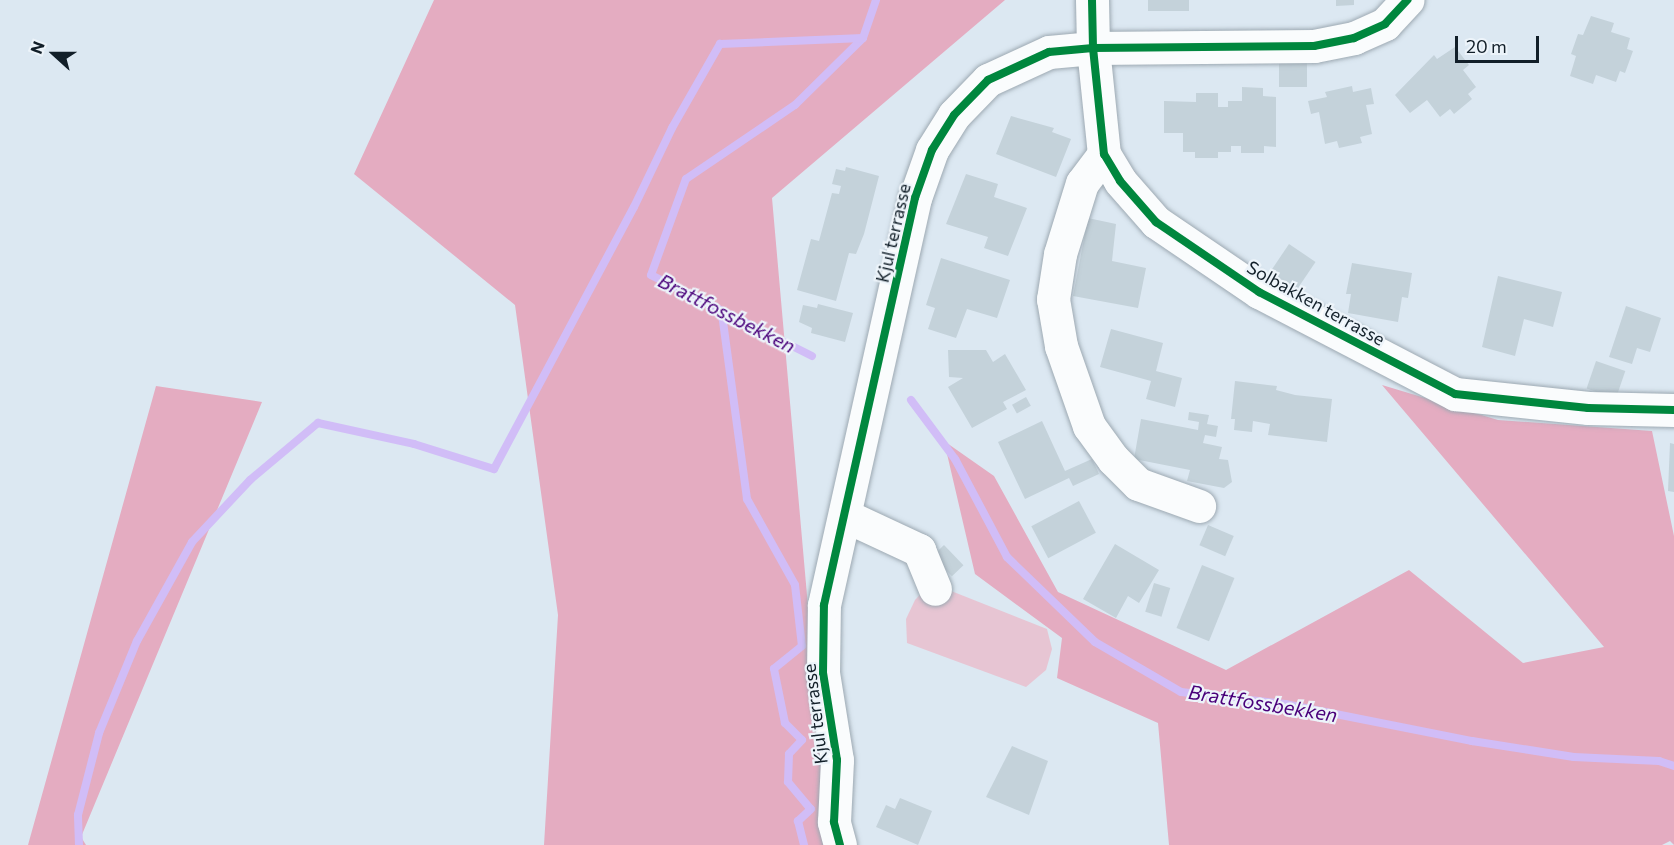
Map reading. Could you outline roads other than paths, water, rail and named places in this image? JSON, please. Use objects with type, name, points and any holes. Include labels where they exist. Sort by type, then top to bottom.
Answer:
[{"type":"street","name":"Solbakken terrasse","points":[[1092,0],[1093,48],[1104,154],[1120,181],[1156,222],[1259,292],[1455,393],[1588,408],[1674,410]]},
{"type":"street","name":"Kjul terrasse","points":[[840,845],[834,822],[837,760],[823,662],[824,606],[846,516],[915,198],[932,150],[954,115],[988,80],[1049,52],[1093,48],[1314,46],[1354,38],[1385,24],[1407,0]]},
{"type":"street","points":[[1104,154],[1082,183],[1060,254],[1053,299],[1061,346],[1089,426],[1113,459],[1138,484],[1199,506]]},
{"type":"street","points":[[846,516],[920,550],[935,589]]},
{"type":"waterway","name":"Brattfossbekken","points":[[812,356],[651,275],[686,179],[795,105],[863,38],[876,0]]},
{"type":"waterway","points":[[79,845],[78,815],[99,733],[137,641],[192,542],[250,480],[318,423],[414,444],[494,469],[634,207],[672,128],[720,44],[863,38]]},
{"type":"waterway","points":[[722,314],[747,499],[795,585],[802,646],[774,669],[785,723],[802,740],[789,754],[788,782],[811,809],[798,821],[804,845]]},
{"type":"waterway","name":"Brattfossbekken","points":[[911,400],[955,459],[1007,557],[1095,642],[1181,692],[1285,704],[1472,741],[1574,757],[1659,761],[1674,766]]}]
